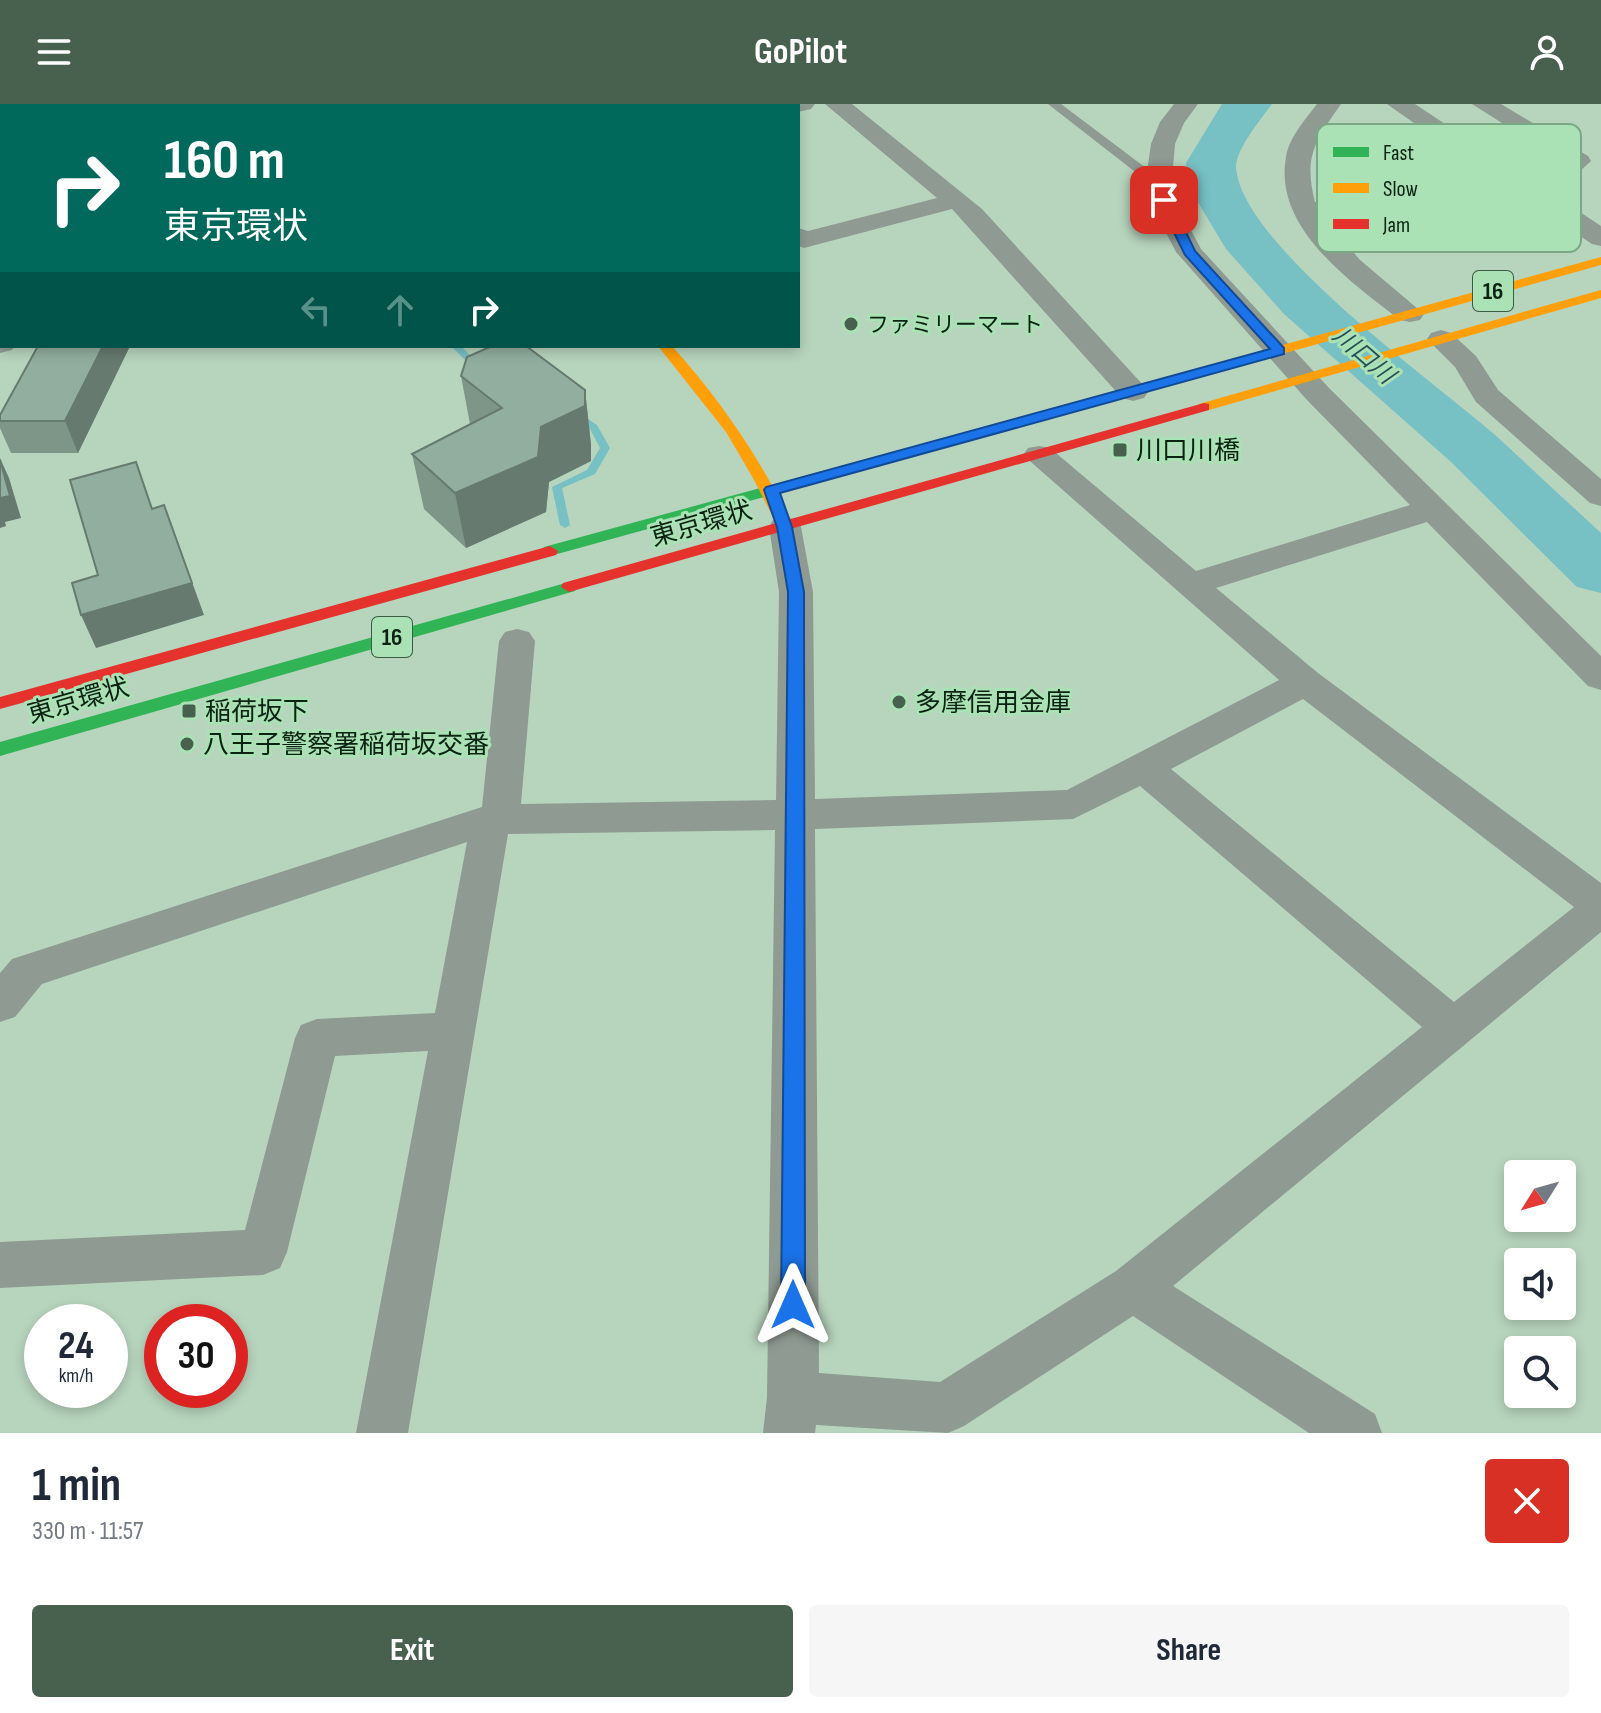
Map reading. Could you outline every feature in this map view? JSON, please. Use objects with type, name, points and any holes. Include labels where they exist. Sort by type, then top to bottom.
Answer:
[{"type":"main road","name":"東京環状","points":[[0,749],[778,508],[1133,392],[1601,261]]},
{"type":"main road","name":"東京環状","points":[[0,703],[778,508],[1039,455],[1601,294]]},
{"type":"main road","points":[[667,348],[686,370],[778,508]]},
{"type":"street","points":[[837,104],[958,200],[1133,392]]},
{"type":"street","points":[[1186,104],[1172,122],[1163,144],[1159,179],[1170,215],[1189,252],[1285,349],[1434,510],[1601,677]]},
{"type":"street","points":[[1317,226],[1305,210],[1296,179],[1298,158],[1304,140],[1329,104]]},
{"type":"street","points":[[1399,104],[1429,124]]},
{"type":"street","points":[[1484,104],[1517,124]]},
{"type":"street","points":[[800,237],[804,240],[958,200]]},
{"type":"street","points":[[1305,210],[1317,209]]},
{"type":"street","points":[[1581,225],[1601,238]]},
{"type":"street","points":[[1337,252],[1397,318]]},
{"type":"street","points":[[1428,343],[1466,362],[1487,396],[1601,496]]},
{"type":"street","points":[[778,508],[796,592],[791,1415],[956,1421],[1133,1288],[1601,906],[1305,682],[1039,455]]},
{"type":"street","points":[[1189,585],[1404,516],[1434,510]]},
{"type":"street","points":[[382,1433],[453,1031],[495,819],[517,641]]},
{"type":"street","points":[[0,1004],[27,971],[495,819],[794,815],[1073,804],[1305,682]]},
{"type":"street","points":[[1143,767],[1453,1027]]},
{"type":"street","points":[[0,1265],[263,1252],[317,1038],[453,1031]]},
{"type":"street","points":[[1133,1288],[1356,1433]]},
{"type":"lane","points":[[1054,104],[1138,168],[1159,179]]},
{"type":"building","points":[[37,348],[102,348],[65,421],[0,421],[0,415]]},
{"type":"building","points":[[487,348],[529,348],[585,390],[585,406],[541,427],[538,457],[455,493],[412,454],[502,408],[461,376],[467,357]]},
{"type":"building","points":[[0,460],[10,496],[0,498]]},
{"type":"building","points":[[136,462],[152,509],[164,505],[192,583],[81,615],[72,583],[98,575],[70,480]]},
{"type":"waterway","name":"川口川","points":[[1248,104],[1235,118],[1211,163],[1215,189],[1245,238],[1304,302],[1472,448],[1601,571]]},
{"type":"waterway","points":[[458,348],[470,360],[481,365]]},
{"type":"waterway","points":[[565,525],[557,487],[591,472],[605,448],[594,427],[576,414]]},
{"type":"traffic: fast","points":[[550,551],[1208,370]]},
{"type":"traffic: fast","points":[[0,749],[569,587]]},
{"type":"traffic: slow","points":[[1208,370],[1601,261]]},
{"type":"traffic: slow","points":[[1204,407],[1601,294]]},
{"type":"traffic: slow","points":[[667,348],[700,388],[747,454],[785,527]]},
{"type":"traffic: jam","points":[[569,587],[1204,407]]},
{"type":"traffic: jam","points":[[0,703],[550,551]]},
{"type":"place","name":"ファミリーマート","points":[[851,324]]},
{"type":"place","name":"川口川橋","points":[[1120,450]]},
{"type":"place","name":"多摩信用金庫","points":[[899,702]]},
{"type":"place","name":"稲荷坂下","points":[[189,711]]},
{"type":"place","name":"八王子警察署稲荷坂交番","points":[[187,744]]},
{"type":"route","points":[[793,1305],[796,592],[785,527],[771,490],[1279,351],[1189,252],[1164,200]]}]
